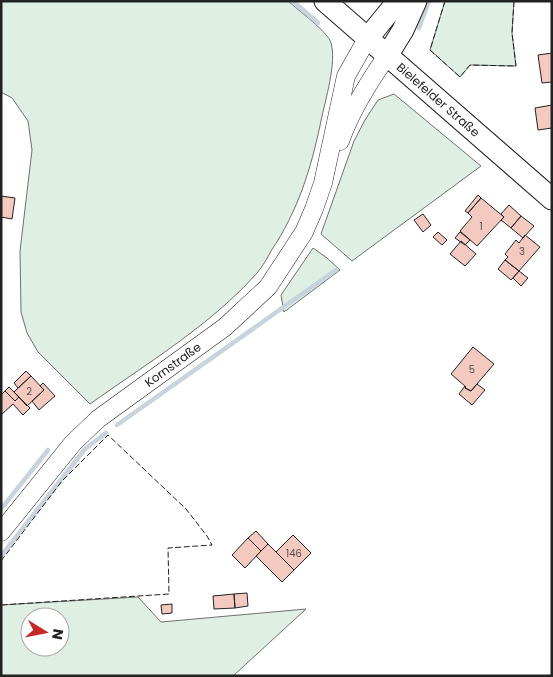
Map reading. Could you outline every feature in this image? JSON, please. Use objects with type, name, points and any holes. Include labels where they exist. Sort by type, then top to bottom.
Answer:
[{"type":"main road","name":"Bielefelder Straße","points":[[325,1],[552,199]]},
{"type":"main road","points":[[367,39],[398,1]]},
{"type":"main road","points":[[387,56],[403,30],[416,1]]},
{"type":"street","name":"Kornstraße","points":[[323,183],[346,76],[367,39]]},
{"type":"street","name":"Kornstraße","points":[[1,532],[73,444],[98,419],[225,327],[268,287],[332,166],[349,118],[364,88],[387,56]]},
{"type":"green space","points":[[1,1],[288,1],[319,27],[331,43],[333,60],[330,82],[308,173],[289,221],[263,266],[239,292],[199,327],[90,404],[38,352],[27,333],[21,312],[20,251],[32,150],[28,121],[12,98],[1,92]]},
{"type":"green space","points":[[445,1],[514,1],[512,33],[516,66],[470,65],[460,77],[430,50]]},
{"type":"green space","points":[[394,94],[481,166],[352,261],[321,234],[354,141],[378,100]]},
{"type":"green space","points":[[313,248],[340,270],[284,312],[281,295]]},
{"type":"green space","points":[[138,597],[161,622],[306,609],[233,676],[1,676],[1,605]]},
{"type":"building","points":[[552,53],[552,82],[542,83],[538,55]]},
{"type":"building","points":[[552,105],[552,128],[538,130],[535,108]]},
{"type":"building","points":[[478,195],[481,198],[468,213],[465,211]]},
{"type":"building","points":[[1,196],[15,198],[12,219],[1,217]]},
{"type":"building","points":[[481,198],[504,217],[477,246],[460,231],[472,217],[468,213]]},
{"type":"building","points":[[509,205],[521,216],[511,228],[501,220],[504,217],[501,214]]},
{"type":"building","points":[[423,214],[431,225],[423,232],[414,220]]},
{"type":"building","points":[[521,216],[534,226],[523,238],[511,228]]},
{"type":"building","points":[[438,232],[447,240],[442,245],[433,237]]},
{"type":"building","points":[[460,232],[470,240],[465,245],[455,238]]},
{"type":"building","points":[[525,235],[540,247],[519,271],[505,260],[508,257],[505,254],[516,240],[519,243]]},
{"type":"building","points":[[461,241],[476,254],[465,266],[450,254]]},
{"type":"building","points":[[505,260],[519,271],[511,280],[498,269]]},
{"type":"building","points":[[519,271],[528,278],[521,286],[513,278]]},
{"type":"building","points":[[473,347],[494,364],[471,391],[465,388],[451,374]]},
{"type":"building","points":[[26,371],[31,376],[18,388],[14,383]]},
{"type":"building","points":[[31,376],[44,390],[27,406],[14,392]]},
{"type":"building","points":[[43,383],[55,396],[39,410],[32,401],[44,390],[40,386]]},
{"type":"building","points":[[477,384],[485,390],[472,405],[459,394],[465,386],[465,388],[471,391]]},
{"type":"building","points":[[9,387],[19,397],[15,401],[5,391]]},
{"type":"building","points":[[5,391],[15,401],[19,397],[30,408],[23,415],[13,404],[1,415],[1,395]]},
{"type":"building","points":[[256,531],[268,544],[261,551],[248,538]]},
{"type":"building","points":[[293,535],[311,553],[294,570],[276,552]]},
{"type":"building","points":[[248,538],[261,551],[245,568],[232,555]]},
{"type":"building","points":[[268,544],[294,570],[282,582],[256,556]]},
{"type":"building","points":[[247,593],[248,606],[235,608],[234,594]]},
{"type":"building","points":[[234,594],[235,608],[214,609],[213,596]]},
{"type":"building","points":[[172,604],[172,613],[162,614],[161,605]]},
{"type":"waterway","points":[[293,1],[318,23]]},
{"type":"waterway","points":[[419,28],[429,1]]},
{"type":"waterway","points":[[117,425],[336,270]]},
{"type":"waterway","points":[[1,556],[85,449],[106,433]]},
{"type":"waterway","points":[[1,509],[48,450]]},
{"type":"fence","points":[[445,1],[430,50],[460,77],[470,65],[516,66],[512,33],[514,1]]},
{"type":"fence","points":[[1,561],[62,481],[108,435],[186,509],[212,545],[168,548],[169,594],[1,605]]}]
